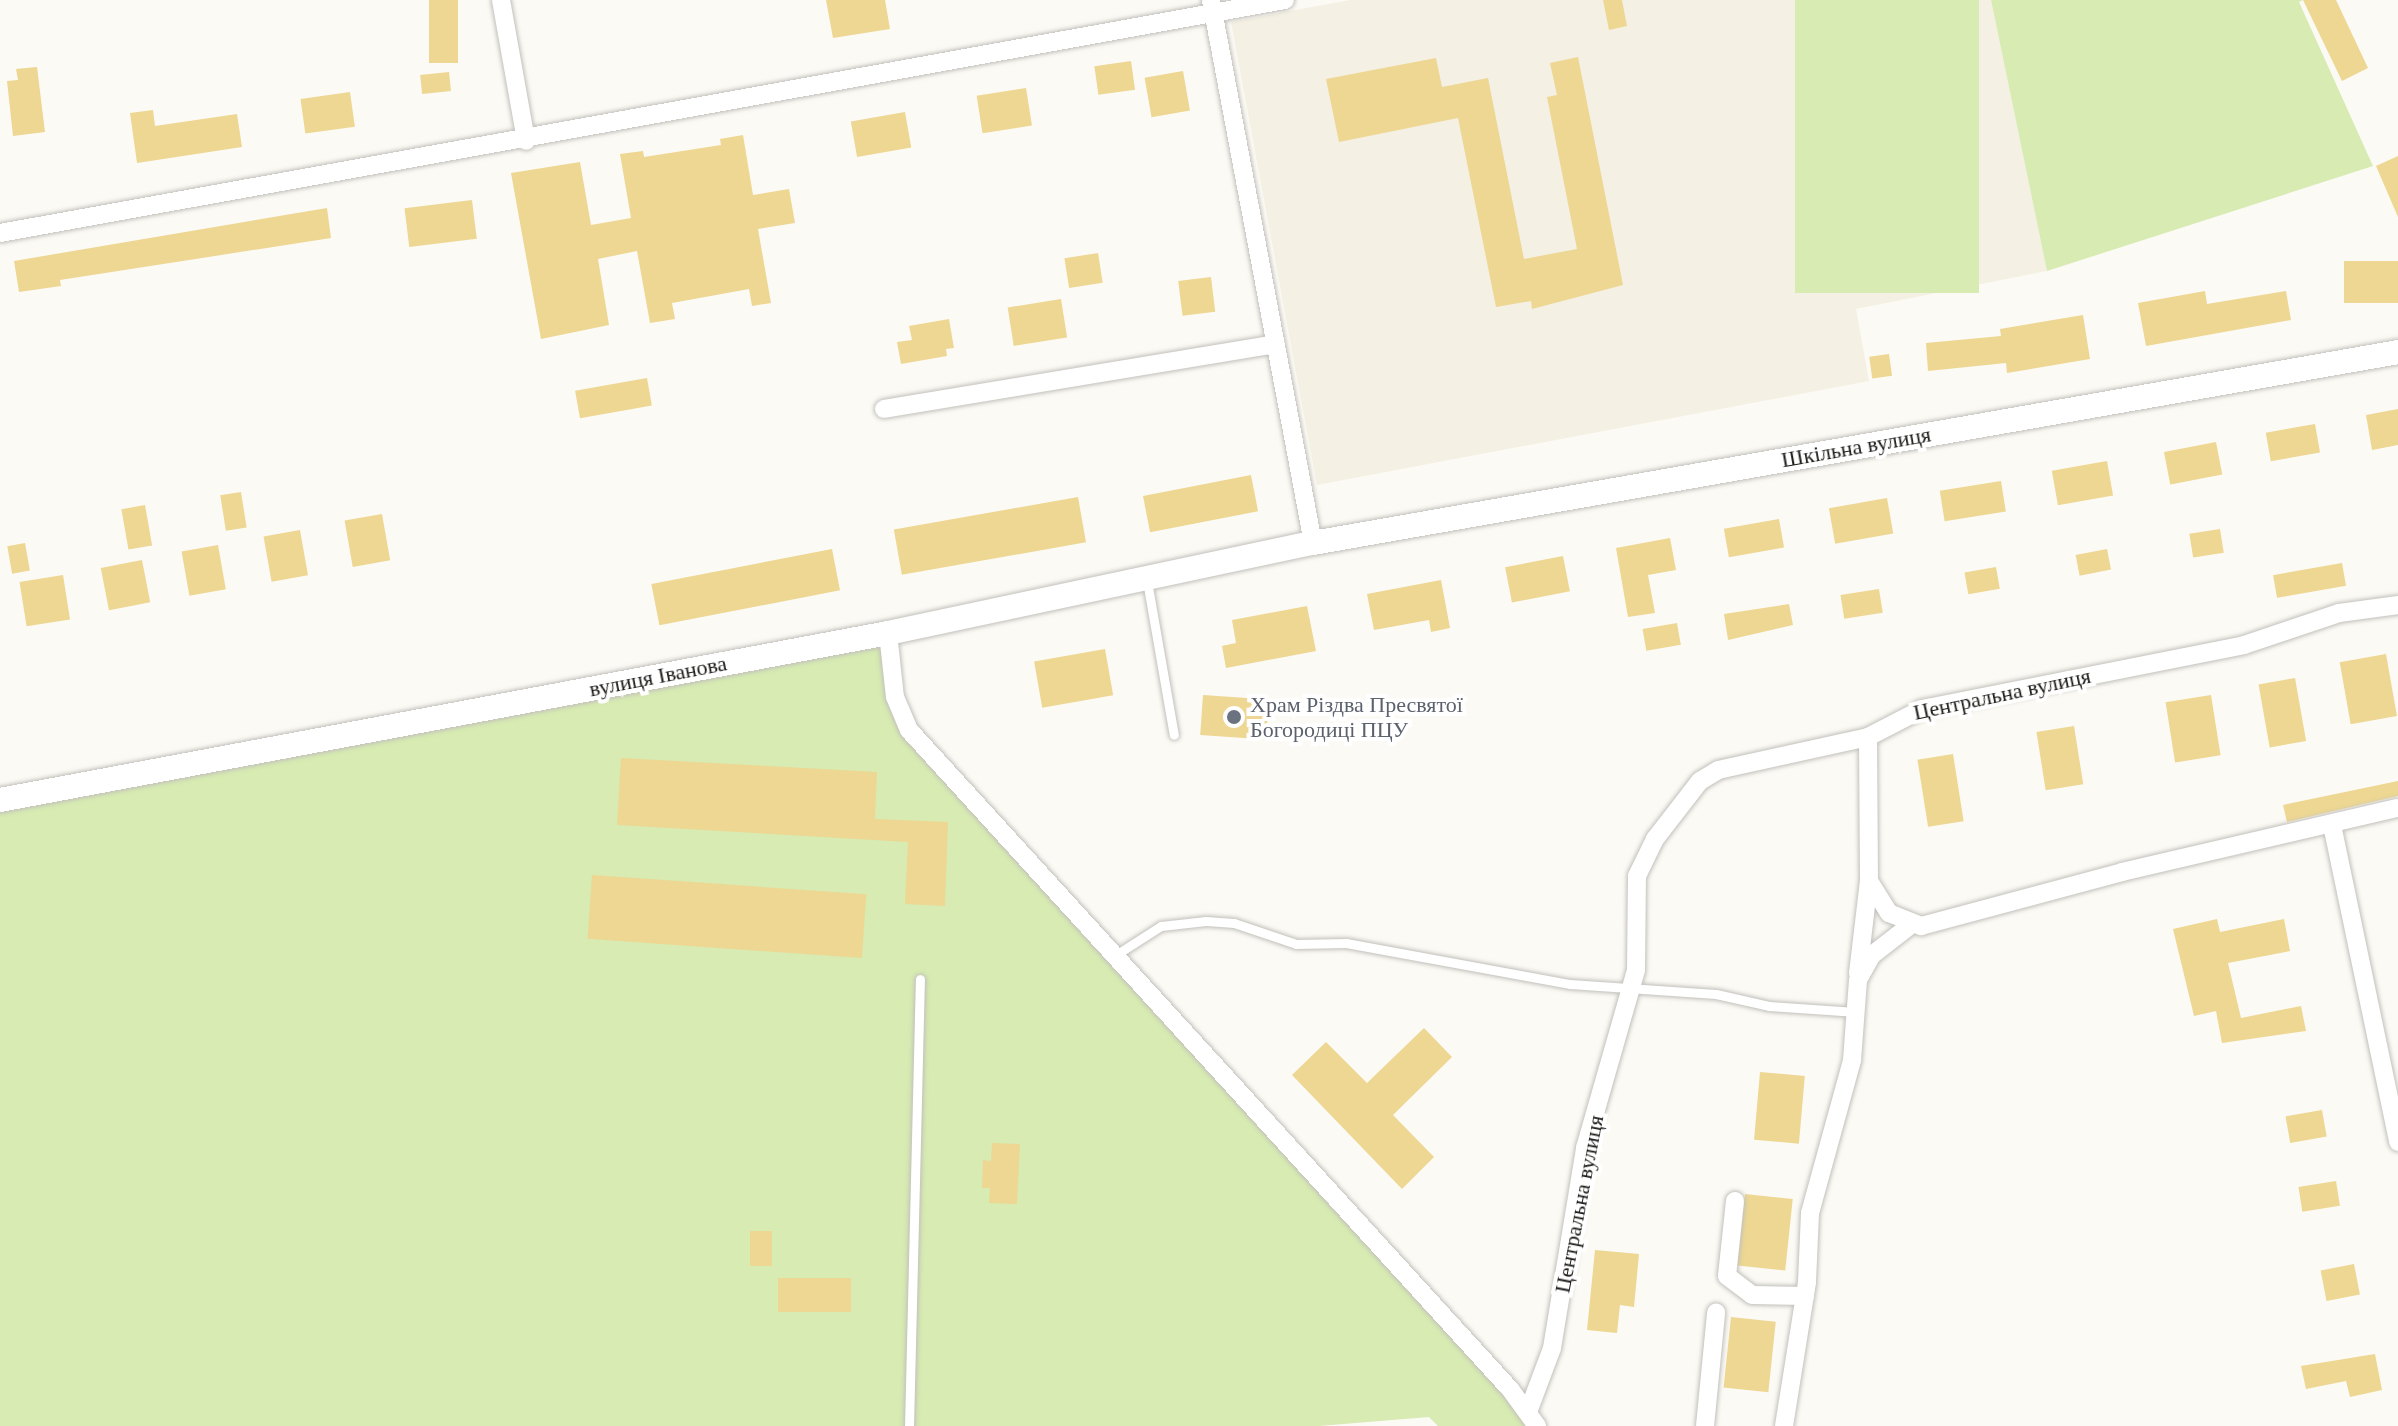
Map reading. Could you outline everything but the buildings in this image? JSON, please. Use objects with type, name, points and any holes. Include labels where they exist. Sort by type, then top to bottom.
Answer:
[{"type":"street","points":[[501,0],[526,141]]},
{"type":"street","points":[[0,233],[526,141],[1212,7],[1285,0]]},
{"type":"street","points":[[1212,7],[1313,543]]},
{"type":"street","points":[[884,409],[1276,344]]},
{"type":"street","name":"Шкільна вулиця","points":[[1313,543],[2398,352]]},
{"type":"street","name":"вулиця Іванова","points":[[0,800],[888,633],[1313,543]]},
{"type":"street","name":"Центральна вулиця","points":[[1533,1419],[1552,1348],[1585,1148],[1632,989],[1637,876],[1655,839],[1700,781],[1718,770],[1868,737],[1922,709],[2244,645],[2339,613],[2398,605]]},
{"type":"street","points":[[888,633],[895,697],[909,730],[1533,1419]]},
{"type":"street","points":[[1784,1426],[1805,1296],[1810,1213],[1852,1060],[1869,881],[1868,737]]},
{"type":"street","points":[[1869,881],[1889,913],[1912,924],[1942,923],[2122,872],[2398,808]]},
{"type":"street","points":[[2332,825],[2398,1142]]},
{"type":"street","points":[[1858,980],[1872,955],[1912,924]]},
{"type":"street","points":[[1735,1201],[1727,1276],[1752,1295],[1805,1296]]},
{"type":"street","points":[[1705,1426],[1716,1313]]},
{"type":"lane","points":[[1146,578],[1174,735]]},
{"type":"lane","points":[[1114,956],[1161,926],[1206,921],[1234,923],[1296,944],[1346,943],[1570,984],[1855,1012]]},
{"type":"lane","points":[[909,1426],[920,979]]},
{"type":"shaded area","points":[[1350,0],[1991,0],[2047,271],[1856,309],[1869,381],[1317,485],[1231,22]]},
{"type":"green space","points":[[1795,0],[1979,0],[1979,293],[1795,293]]},
{"type":"green space","points":[[1991,0],[2303,0],[2299,2],[2373,166],[2047,271]]},
{"type":"green space","points":[[888,633],[898,710],[1537,1426],[1438,1426],[1429,1417],[1319,1426],[0,1426],[0,799]]},
{"type":"place","name":"Храм Різдва Пресвятої Богородиці ПЦУ","points":[[1234,717]]}]
